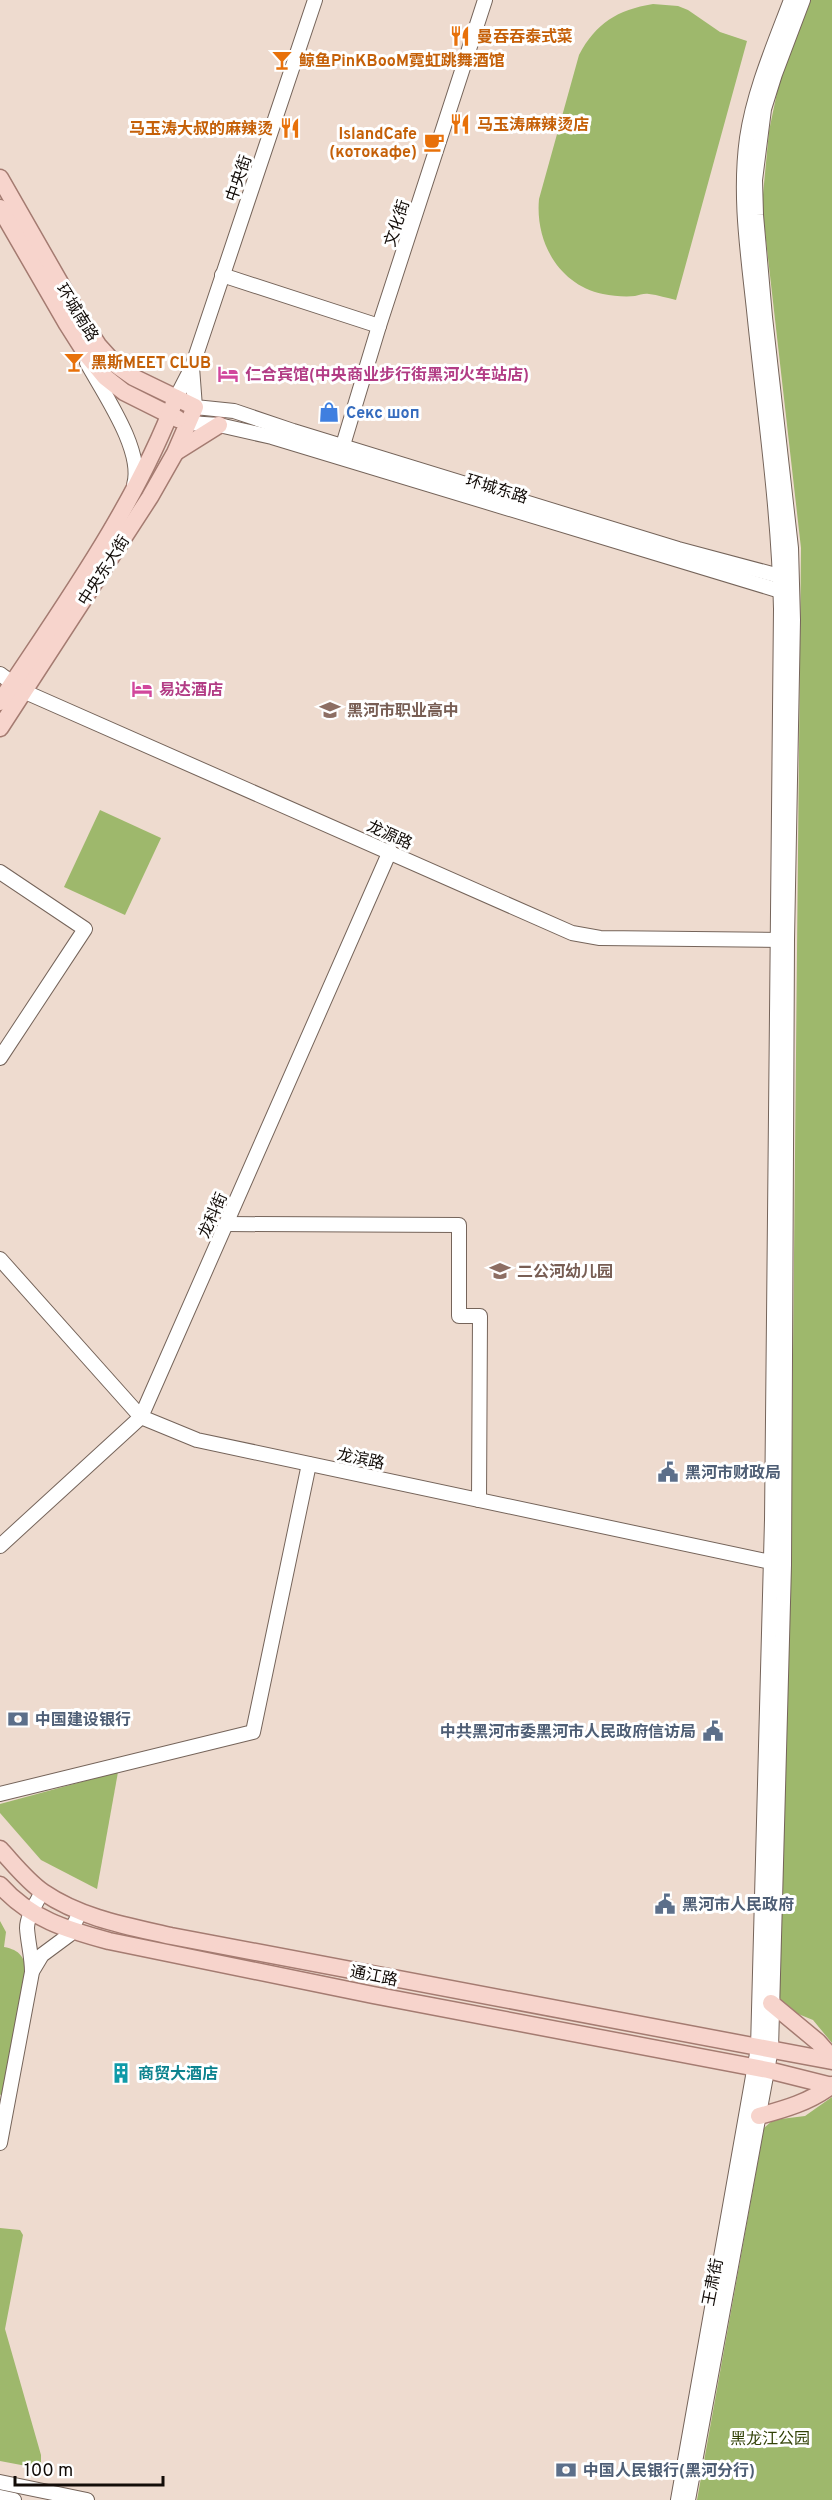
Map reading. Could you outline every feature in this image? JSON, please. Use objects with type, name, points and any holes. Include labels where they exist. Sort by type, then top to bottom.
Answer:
[{"type":"main road","name":"环城南路","points":[[0,178],[98,345],[116,365],[134,377],[195,406]]},
{"type":"main road","name":"环城南路","points":[[0,208],[67,324],[86,354],[105,377],[124,392],[189,423]]},
{"type":"main road","name":"中央东大街","points":[[0,702],[99,549],[133,490],[176,398]]},
{"type":"main road","name":"中央东大街","points":[[0,728],[12,683],[118,548],[175,453],[195,406]]},
{"type":"main road","points":[[175,453],[219,425]]},
{"type":"main road","name":"通江路","points":[[0,1849],[42,1892],[80,1912],[171,1936],[832,2074]]},
{"type":"main road","name":"通江路","points":[[0,1885],[33,1912],[71,1932],[241,1968],[763,2059]]},
{"type":"main road","points":[[771,2002],[818,2042],[832,2059]]},
{"type":"main road","points":[[763,2059],[832,2059]]},
{"type":"main road","points":[[763,2059],[832,2086]]},
{"type":"main road","points":[[759,2116],[788,2108],[819,2095],[832,2086]]},
{"type":"street","name":"中央街","points":[[192,367],[315,0]]},
{"type":"street","name":"文化街","points":[[341,452],[379,326],[485,0]]},
{"type":"street","points":[[786,585],[749,262],[744,184],[747,139],[752,113],[758,90],[791,0]]},
{"type":"street","points":[[678,2500],[763,2059],[771,2002],[786,585],[755,180],[764,110],[803,0]]},
{"type":"street","points":[[222,275],[379,326]]},
{"type":"street","points":[[67,324],[129,442],[137,471],[133,490]]},
{"type":"street","points":[[176,398],[192,367]]},
{"type":"street","points":[[192,367],[195,406]]},
{"type":"street","name":"环城东路","points":[[195,406],[234,411],[341,452],[786,585]]},
{"type":"street","name":"环城东路","points":[[189,423],[219,425],[341,452]]},
{"type":"street","name":"龙源路","points":[[12,683],[572,933],[600,938],[782,940]]},
{"type":"street","name":"龙科街","points":[[0,1546],[141,1418],[390,851]]},
{"type":"street","points":[[0,872],[85,929],[0,1058]]},
{"type":"street","points":[[226,1224],[459,1225],[459,1316],[480,1316],[479,1500]]},
{"type":"street","name":"龙滨路","points":[[0,1259],[141,1418],[197,1440],[777,1564]]},
{"type":"street","points":[[0,1794],[253,1732],[309,1464]]},
{"type":"street","points":[[763,2059],[777,1564]]},
{"type":"street","points":[[0,2143],[3,2109],[32,1972],[32,1955],[27,1928],[42,1892]]},
{"type":"street","points":[[32,1972],[42,1955],[71,1932],[80,1912]]},
{"type":"street","name":"王肃街","points":[[688,2500],[759,2116],[763,2059]]},
{"type":"street","points":[[0,2482],[87,2500]]},
{"type":"street","points":[[0,2497],[14,2500]]},
{"type":"green space","points":[[811,0],[832,0],[832,2043],[813,2020],[786,2009],[778,1995],[791,1559],[801,548],[762,205],[769,131],[779,83]]},
{"type":"green space","points":[[653,4],[678,6],[688,10],[720,32],[747,41],[676,300],[647,294],[607,295],[587,289],[574,281],[562,271],[546,246],[539,215],[539,199],[579,55],[600,26],[618,14]]},
{"type":"green space","points":[[100,810],[161,838],[125,915],[64,887]]},
{"type":"green space","points":[[118,1772],[97,1889],[41,1860],[0,1813],[0,1804]]},
{"type":"green space","points":[[0,1921],[6,1932],[4,1947],[21,1955],[26,1973],[0,2095]]},
{"type":"green space","name":"黑龙江公园","points":[[832,2097],[832,2500],[697,2500],[764,2128],[773,2120],[805,2116]]},
{"type":"green space","points":[[0,2228],[20,2230],[23,2235],[5,2329],[41,2455],[41,2464],[37,2468],[0,2461]]},
{"type":"place","name":"曼吞吞泰式菜","points":[[460,36]]},
{"type":"place","name":"鲸鱼PinKBooM霓虹跳舞酒馆","points":[[282,60]]},
{"type":"place","name":"马玉涛麻辣烫店","points":[[460,124]]},
{"type":"place","name":"马玉涛大叔的麻辣烫","points":[[290,128]]},
{"type":"place","name":"IslandCafe (котокафе)","points":[[434,142]]},
{"type":"place","name":"黑斯MEET CLUB","points":[[74,362]]},
{"type":"place","name":"仁合宾馆(中央商业步行街黑河火车站店)","points":[[228,374]]},
{"type":"place","name":"Секс шоп","points":[[329,412]]},
{"type":"place","name":"易达酒店","points":[[142,689]]},
{"type":"place","name":"黑河市职业高中","points":[[330,710]]},
{"type":"place","name":"二公河幼儿园","points":[[500,1271]]},
{"type":"place","name":"黑河市财政局","points":[[668,1472]]},
{"type":"place","name":"中国建设银行","points":[[18,1719]]},
{"type":"place","name":"中共黑河市委黑河市人民政府信访局","points":[[713,1731]]},
{"type":"place","name":"黑河市人民政府","points":[[665,1904]]},
{"type":"place","name":"商贸大酒店","points":[[121,2073]]},
{"type":"place","name":"中国人民银行(黑河分行)","points":[[566,2470]]}]
